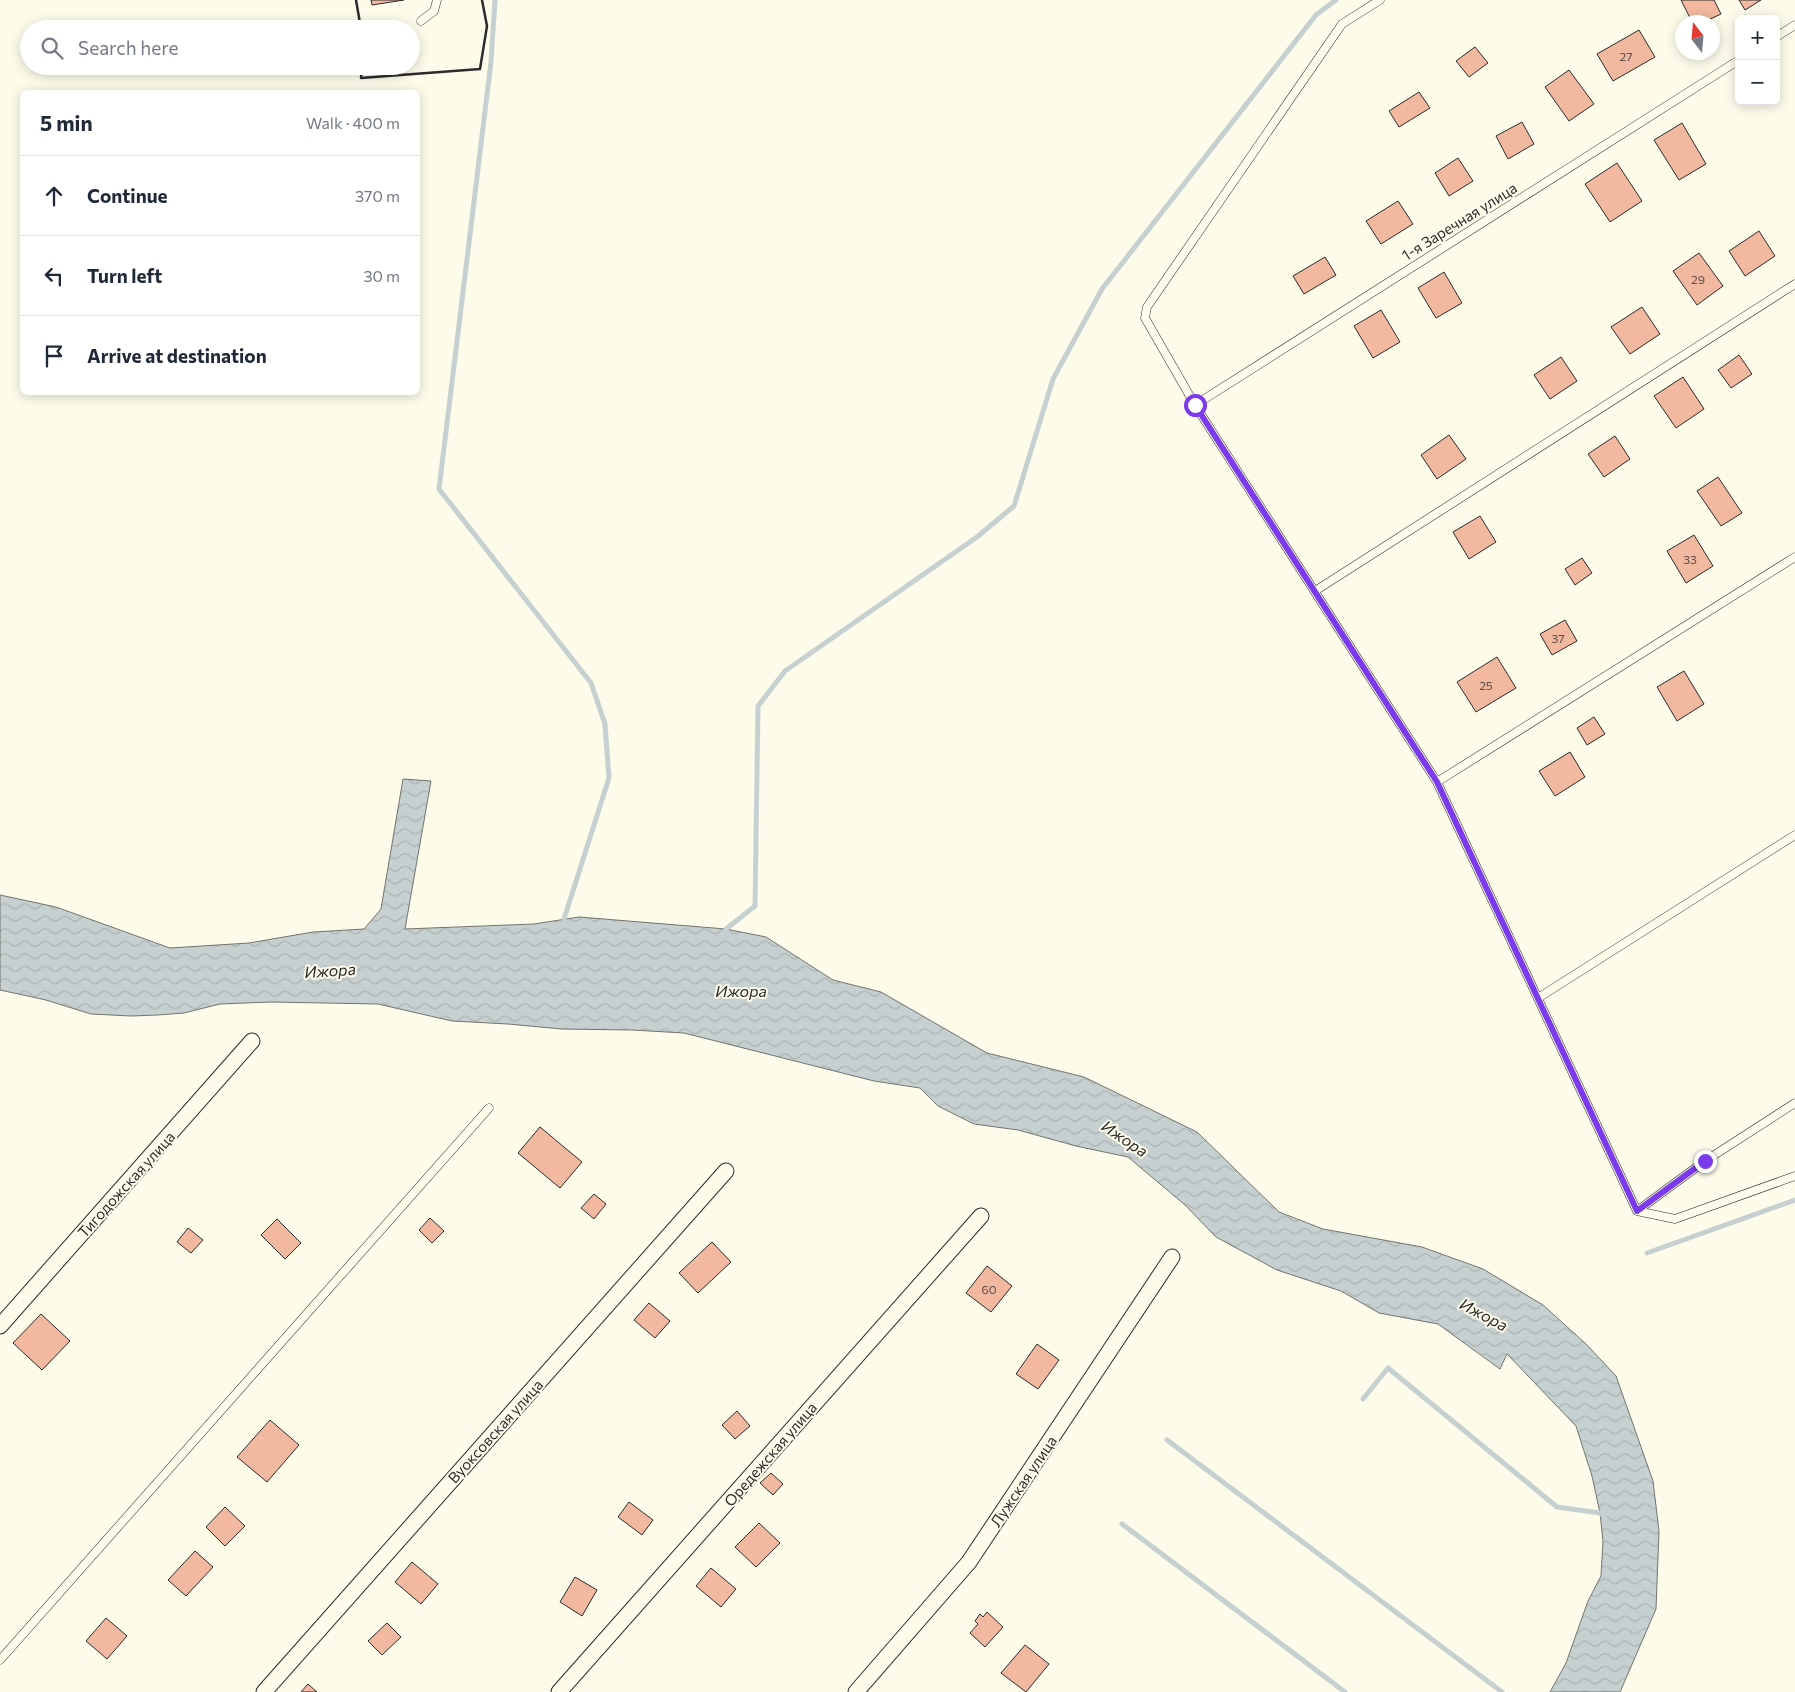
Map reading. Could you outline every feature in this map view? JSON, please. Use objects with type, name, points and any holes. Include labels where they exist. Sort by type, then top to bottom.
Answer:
[{"type":"street","name":"Тигодожская улица","points":[[0,1326],[252,1041]]},
{"type":"street","name":"Вуоксовская улица","points":[[264,1692],[726,1171]]},
{"type":"street","name":"Оредежская улица","points":[[559,1692],[981,1216]]},
{"type":"street","name":"Лужская улица","points":[[856,1692],[970,1562],[1172,1257]]},
{"type":"lane","points":[[421,21],[434,12],[437,0]]},
{"type":"lane","points":[[1380,0],[1342,24],[1147,307],[1144,318],[1195,405],[1437,782],[1637,1211]]},
{"type":"lane","points":[[1780,34],[1795,25]]},
{"type":"lane","name":"1-я Заречная улица","points":[[1195,405],[1735,63]]},
{"type":"lane","points":[[1315,591],[1795,284]]},
{"type":"lane","points":[[1437,782],[1795,557]]},
{"type":"lane","points":[[1538,998],[1795,835]]},
{"type":"lane","points":[[1637,1211],[1705,1161],[1795,1103]]},
{"type":"lane","points":[[0,1660],[489,1108]]},
{"type":"lane","points":[[1637,1211],[1675,1219],[1795,1176]]},
{"type":"water","name":"Ижора","points":[[403,779],[431,781],[405,929],[534,924],[579,917],[726,929],[766,937],[833,980],[881,992],[987,1053],[1084,1077],[1197,1132],[1279,1212],[1323,1229],[1422,1247],[1483,1269],[1543,1305],[1586,1344],[1616,1376],[1653,1481],[1659,1531],[1656,1609],[1620,1692],[1550,1692],[1566,1663],[1588,1601],[1601,1576],[1603,1541],[1600,1513],[1592,1476],[1576,1426],[1507,1354],[1500,1369],[1438,1324],[1379,1313],[1341,1291],[1277,1270],[1216,1237],[1185,1205],[1128,1157],[1076,1146],[1018,1130],[974,1124],[938,1106],[920,1088],[874,1081],[684,1033],[562,1029],[452,1021],[378,1004],[271,1002],[220,1004],[184,1013],[158,1015],[91,1014],[46,1000],[0,990],[0,895],[56,907],[170,948],[249,943],[313,932],[364,929],[381,909]]},
{"type":"building","points":[[371,0],[404,0],[372,5]]},
{"type":"building","points":[[1681,0],[1714,0],[1721,14],[1719,15],[1688,15]]},
{"type":"building","points":[[1739,0],[1761,0],[1745,10]]},
{"type":"building","points":[[1639,30],[1655,57],[1613,81],[1597,54]]},
{"type":"building","points":[[1475,47],[1488,63],[1469,77],[1456,61]]},
{"type":"building","points":[[1569,70],[1594,104],[1569,121],[1545,87]]},
{"type":"building","points":[[1419,92],[1430,108],[1399,127],[1389,111]]},
{"type":"building","points":[[1522,122],[1534,144],[1508,159],[1496,136]]},
{"type":"building","points":[[1682,123],[1706,164],[1679,180],[1654,140]]},
{"type":"building","points":[[1458,158],[1473,181],[1449,196],[1435,173]]},
{"type":"building","points":[[1617,163],[1642,201],[1610,222],[1585,184]]},
{"type":"building","points":[[1398,201],[1413,224],[1381,244],[1366,221]]},
{"type":"building","points":[[1759,231],[1775,256],[1745,276],[1729,251]]},
{"type":"building","points":[[1699,253],[1723,286],[1697,305],[1673,271]]},
{"type":"building","points":[[1325,257],[1336,275],[1304,294],[1293,276]]},
{"type":"building","points":[[1444,272],[1462,303],[1436,318],[1418,288]]},
{"type":"building","points":[[1642,307],[1660,334],[1630,354],[1611,327]]},
{"type":"building","points":[[1381,310],[1400,342],[1373,358],[1354,326]]},
{"type":"building","points":[[1739,355],[1752,374],[1731,388],[1718,370]]},
{"type":"building","points":[[1561,357],[1577,381],[1550,399],[1534,375]]},
{"type":"building","points":[[1683,377],[1704,409],[1676,428],[1654,396]]},
{"type":"building","points":[[1449,435],[1466,459],[1437,479],[1421,455]]},
{"type":"building","points":[[1615,436],[1630,459],[1604,477],[1588,454]]},
{"type":"building","points":[[1718,477],[1742,513],[1721,526],[1697,491]]},
{"type":"building","points":[[1480,516],[1496,542],[1469,559],[1453,532]]},
{"type":"building","points":[[1694,535],[1713,566],[1686,583],[1667,551]]},
{"type":"building","points":[[1582,558],[1592,573],[1575,585],[1565,569]]},
{"type":"building","points":[[1565,620],[1577,641],[1552,655],[1540,634]]},
{"type":"building","points":[[1497,657],[1516,688],[1476,712],[1457,682]]},
{"type":"building","points":[[1684,671],[1704,704],[1677,721],[1657,687]]},
{"type":"building","points":[[1594,717],[1605,734],[1587,745],[1577,728]]},
{"type":"building","points":[[1570,752],[1585,777],[1555,796],[1539,771]]},
{"type":"building","points":[[540,1127],[582,1162],[560,1188],[518,1153]]},
{"type":"building","points":[[594,1194],[606,1204],[594,1219],[581,1208]]},
{"type":"building","points":[[430,1218],[444,1231],[432,1243],[419,1230]]},
{"type":"building","points":[[277,1219],[301,1243],[285,1259],[261,1235]]},
{"type":"building","points":[[188,1228],[203,1240],[191,1253],[177,1242]]},
{"type":"building","points":[[712,1242],[731,1262],[698,1293],[679,1273]]},
{"type":"building","points":[[987,1266],[1012,1286],[991,1312],[966,1293]]},
{"type":"building","points":[[649,1303],[670,1321],[655,1338],[634,1320]]},
{"type":"building","points":[[41,1314],[70,1341],[42,1370],[13,1343]]},
{"type":"building","points":[[1037,1344],[1059,1360],[1038,1389],[1016,1374]]},
{"type":"building","points":[[737,1411],[750,1426],[735,1439],[722,1425]]},
{"type":"building","points":[[270,1420],[299,1445],[267,1482],[237,1457]]},
{"type":"building","points":[[771,1473],[783,1484],[773,1495],[760,1483]]},
{"type":"building","points":[[629,1502],[653,1520],[642,1535],[618,1517]]},
{"type":"building","points":[[225,1507],[245,1526],[225,1546],[206,1527]]},
{"type":"building","points":[[759,1523],[780,1543],[756,1567],[735,1547]]},
{"type":"building","points":[[195,1551],[213,1567],[186,1596],[168,1580]]},
{"type":"building","points":[[412,1562],[438,1584],[421,1604],[395,1582]]},
{"type":"building","points":[[711,1568],[736,1589],[721,1607],[696,1586]]},
{"type":"building","points":[[575,1577],[597,1590],[582,1616],[560,1602]]},
{"type":"building","points":[[987,1612],[1003,1627],[985,1647],[970,1633],[978,1624],[975,1621],[980,1614],[983,1617]]},
{"type":"building","points":[[106,1618],[127,1636],[107,1659],[86,1641]]},
{"type":"building","points":[[387,1623],[401,1637],[382,1655],[368,1641]]},
{"type":"building","points":[[1025,1645],[1049,1664],[1026,1692],[1001,1673]]},
{"type":"building","points":[[308,1684],[317,1692],[301,1692]]},
{"type":"waterway","points":[[495,0],[491,62],[439,489],[591,683],[605,724],[609,778],[564,919]]},
{"type":"waterway","points":[[726,929],[755,906],[758,706],[785,671],[977,537],[1014,506],[1053,379],[1102,289],[1316,15],[1336,0]]},
{"type":"waterway","points":[[1647,1253],[1795,1200]]},
{"type":"waterway","points":[[1363,1399],[1388,1368],[1557,1507],[1600,1513],[1604,1516]]},
{"type":"waterway","points":[[1167,1440],[1502,1692]]},
{"type":"waterway","points":[[1122,1524],[1345,1692]]},
{"type":"wall","points":[[356,0],[359,20]]},
{"type":"wall","points":[[420,74],[480,69],[487,26],[482,0]]},
{"type":"wall","points":[[361,75],[361,78],[401,75]]},
{"type":"route","points":[[1195,405],[1437,782],[1637,1211],[1705,1161]]}]
